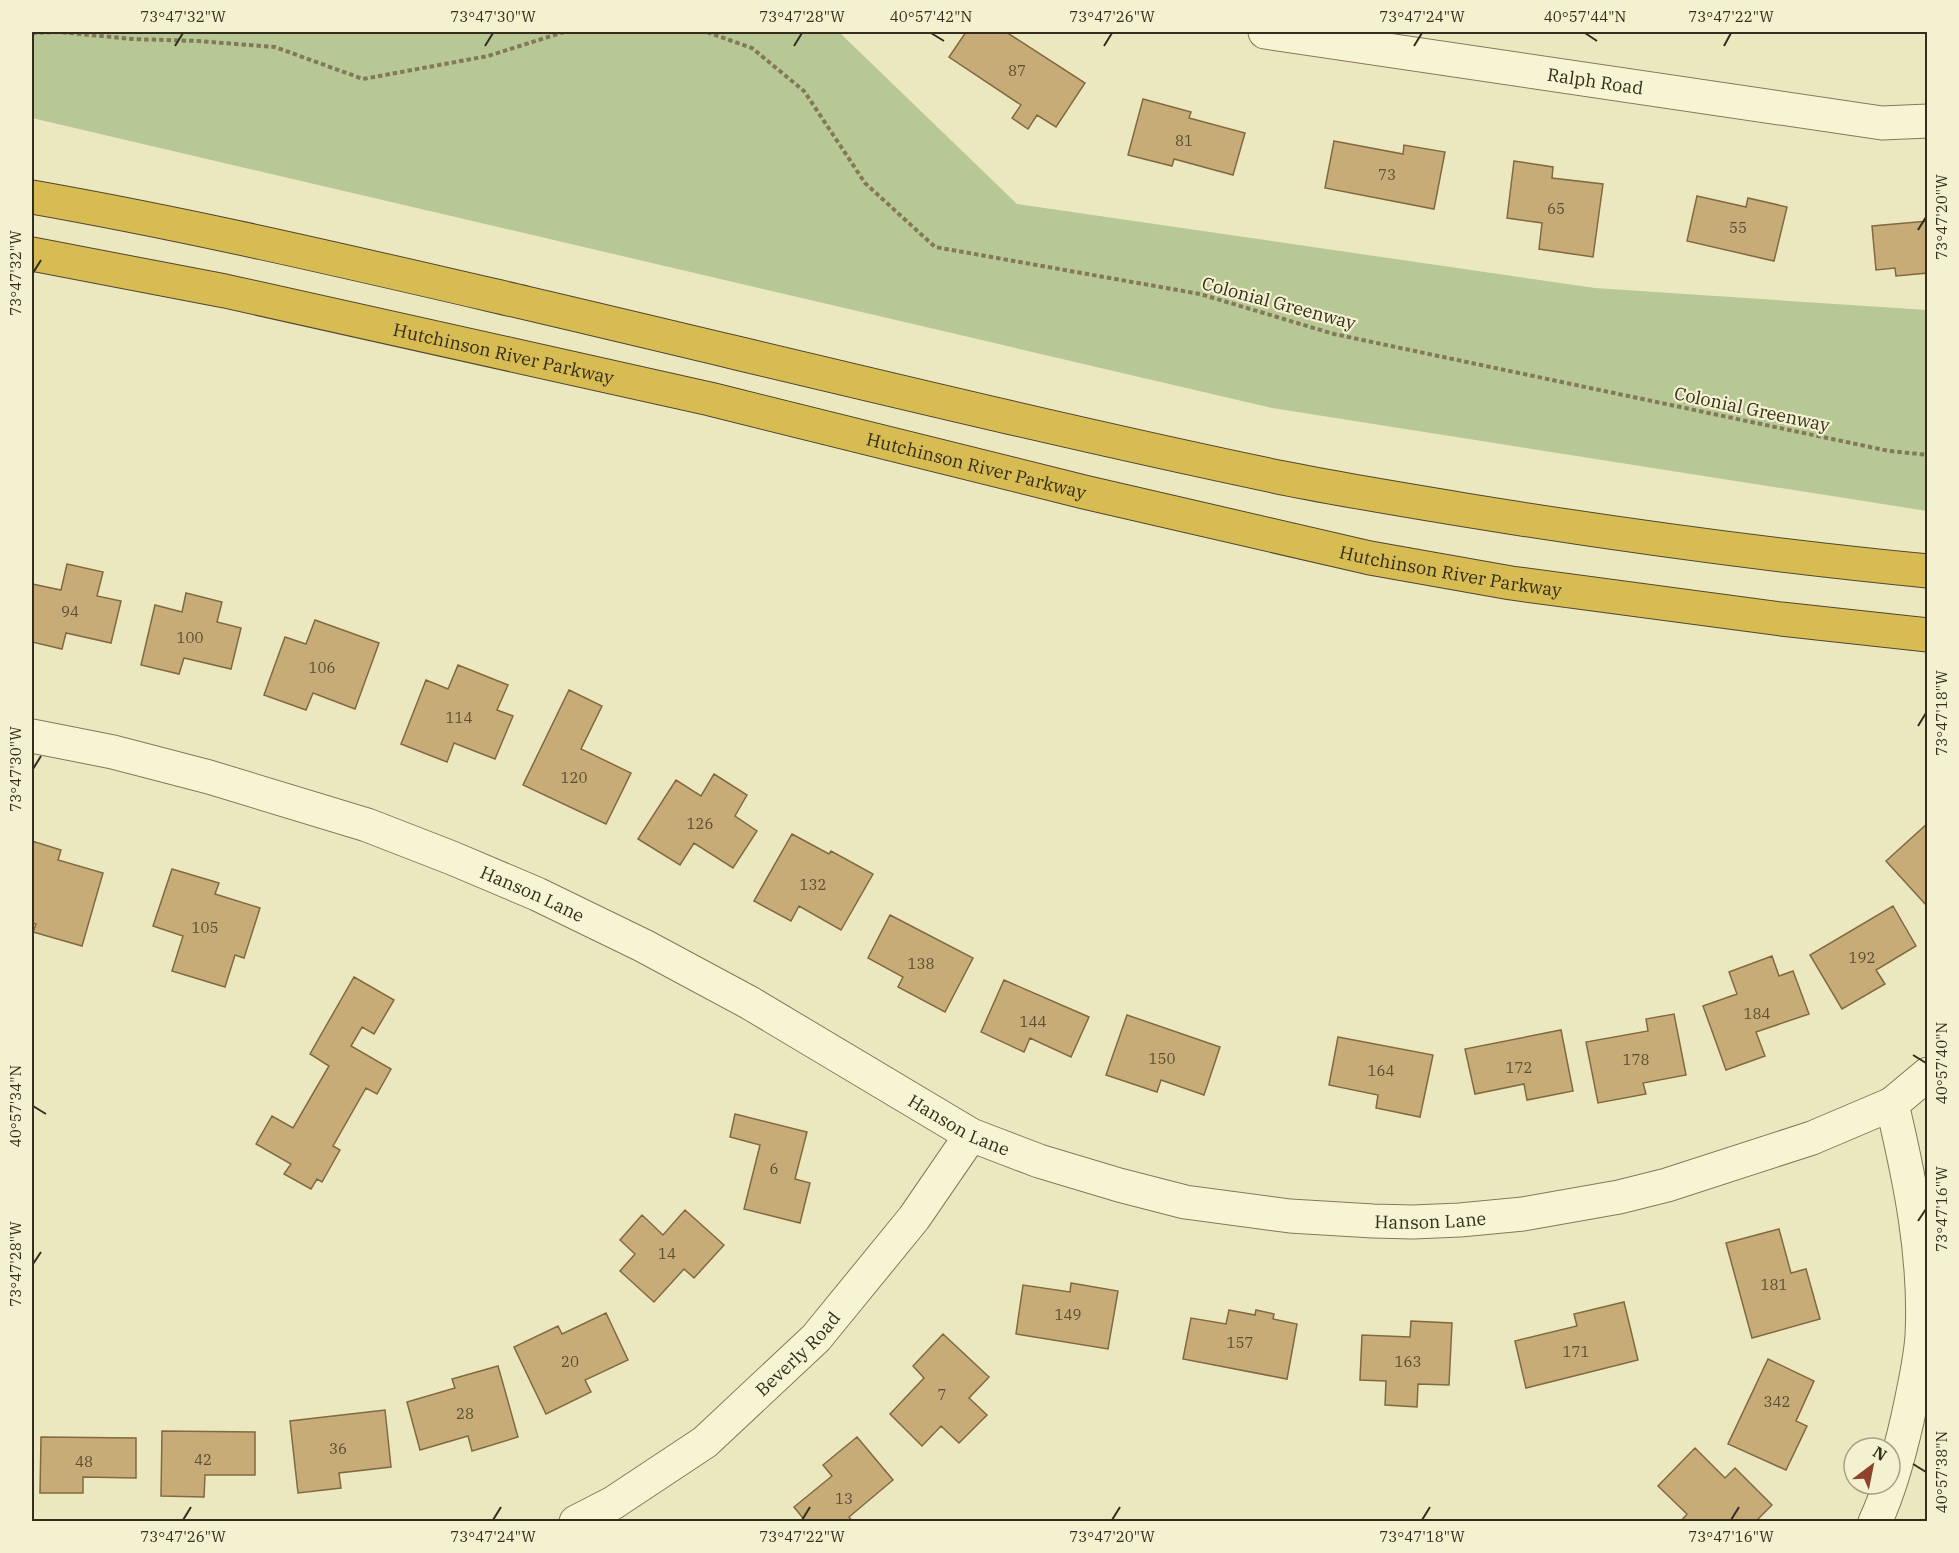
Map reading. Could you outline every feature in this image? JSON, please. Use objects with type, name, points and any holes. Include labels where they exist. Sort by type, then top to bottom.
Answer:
[{"type":"highway","points":[[32,197],[108,210],[378,268],[1021,420],[1290,479],[1568,527],[1831,562],[1928,571]]},
{"type":"highway","name":"Hutchinson River Parkway","points":[[32,254],[260,298],[710,399],[1084,492],[1370,558],[1511,583],[1928,635]]},
{"type":"street","name":"Ralph Road","points":[[1265,32],[1882,123],[1928,121]]},
{"type":"street","name":"Hanson Lane","points":[[32,736],[113,752],[209,777],[367,825],[494,876],[644,946],[740,998],[972,1136],[1039,1161],[1185,1202],[1290,1216],[1413,1222],[1523,1214],[1619,1197],[1667,1185],[1812,1138],[1892,1104],[1928,1074]]},
{"type":"street","points":[[1875,1521],[1899,1455],[1915,1383],[1922,1336],[1921,1258],[1908,1172],[1892,1104]]},
{"type":"street","name":"Beverly Road","points":[[576,1521],[613,1503],[705,1442],[816,1338],[914,1218],[972,1136]]},
{"type":"path","points":[[32,33],[60,32],[131,39],[275,47],[363,79],[488,56],[564,32]]},
{"type":"path","name":"Colonial Greenway","points":[[707,32],[752,48],[804,91],[865,183],[935,247],[1200,294],[1334,334],[1889,451],[1928,455]]},
{"type":"green space","points":[[32,32],[839,32],[1017,204],[1595,288],[1927,310],[1927,511],[1272,408],[32,118]]},
{"type":"building","points":[[966,32],[1006,32],[1085,83],[1056,127],[1037,115],[1028,129],[1012,118],[1021,105],[949,57]]},
{"type":"building","points":[[1143,99],[1191,112],[1189,118],[1245,133],[1233,175],[1174,159],[1172,166],[1128,155]]},
{"type":"building","points":[[1334,141],[1403,154],[1404,145],[1445,152],[1434,209],[1325,188]]},
{"type":"building","points":[[1514,161],[1553,167],[1552,178],[1603,184],[1593,257],[1539,249],[1542,223],[1507,218]]},
{"type":"building","points":[[1697,196],[1746,207],[1748,198],[1787,207],[1774,261],[1687,241]]},
{"type":"building","points":[[1928,221],[1928,273],[1896,276],[1895,268],[1876,270],[1872,226]]},
{"type":"building","points":[[67,564],[103,572],[97,596],[121,601],[111,643],[66,633],[62,649],[32,642],[32,584],[61,590]]},
{"type":"building","points":[[186,593],[222,602],[217,622],[241,628],[231,669],[184,658],[179,674],[141,665],[155,605],[182,612]]},
{"type":"building","points":[[315,620],[379,643],[355,709],[313,693],[306,710],[264,695],[285,637],[306,644]]},
{"type":"building","points":[[458,665],[508,685],[497,710],[513,716],[495,759],[454,743],[447,762],[401,744],[426,680],[448,689]]},
{"type":"building","points":[[569,690],[602,706],[581,749],[631,773],[606,824],[523,785]]},
{"type":"building","points":[[714,774],[747,795],[735,816],[757,831],[733,868],[694,843],[680,865],[638,839],[676,780],[701,796]]},
{"type":"building","points":[[1928,823],[1928,906],[1927,906],[1886,861]]},
{"type":"building","points":[[792,834],[829,854],[831,851],[873,874],[841,930],[799,906],[791,921],[754,901]]},
{"type":"building","points":[[32,841],[61,850],[58,860],[103,873],[82,946],[33,932],[36,924],[32,923]]},
{"type":"building","points":[[172,869],[219,883],[215,894],[260,908],[244,958],[235,955],[225,987],[172,971],[183,936],[153,926]]},
{"type":"building","points":[[1893,906],[1916,946],[1876,970],[1885,984],[1842,1009],[1810,955]]},
{"type":"building","points":[[890,915],[973,958],[945,1012],[898,987],[903,977],[868,958]]},
{"type":"building","points":[[1772,956],[1779,976],[1793,971],[1809,1014],[1756,1032],[1765,1056],[1726,1070],[1703,1006],[1737,994],[1729,972]]},
{"type":"building","points":[[354,977],[394,1000],[374,1034],[362,1027],[351,1046],[391,1069],[377,1094],[366,1088],[333,1146],[340,1150],[322,1182],[317,1179],[311,1189],[284,1174],[291,1164],[256,1144],[272,1116],[293,1128],[329,1066],[310,1054]]},
{"type":"building","points":[[1004,980],[1089,1017],[1071,1057],[1030,1038],[1024,1052],[981,1032]]},
{"type":"building","points":[[1674,1014],[1686,1075],[1643,1083],[1646,1094],[1598,1103],[1586,1042],[1648,1031],[1646,1019]]},
{"type":"building","points":[[1127,1015],[1220,1047],[1204,1095],[1161,1080],[1157,1092],[1106,1075]]},
{"type":"building","points":[[1561,1030],[1573,1091],[1527,1100],[1524,1084],[1475,1094],[1465,1049]]},
{"type":"building","points":[[1338,1037],[1433,1055],[1420,1117],[1376,1108],[1378,1095],[1329,1085]]},
{"type":"building","points":[[735,1114],[807,1132],[795,1179],[810,1183],[800,1223],[744,1209],[760,1145],[730,1137]]},
{"type":"building","points":[[685,1210],[724,1245],[694,1278],[684,1269],[654,1302],[620,1271],[635,1254],[620,1240],[642,1215],[663,1235]]},
{"type":"building","points":[[1779,1229],[1791,1273],[1806,1269],[1820,1319],[1752,1338],[1726,1243]]},
{"type":"building","points":[[1071,1283],[1118,1291],[1108,1349],[1016,1334],[1023,1285],[1070,1292]]},
{"type":"building","points":[[1624,1302],[1638,1360],[1526,1388],[1515,1341],[1577,1326],[1574,1314]]},
{"type":"building","points":[[1229,1310],[1255,1315],[1256,1310],[1274,1314],[1273,1319],[1297,1324],[1287,1379],[1183,1359],[1191,1318],[1226,1324]]},
{"type":"building","points":[[606,1313],[628,1360],[585,1380],[591,1392],[546,1414],[514,1347],[558,1326],[562,1334]]},
{"type":"building","points":[[1411,1321],[1452,1323],[1449,1385],[1418,1384],[1417,1407],[1385,1405],[1386,1381],[1360,1380],[1362,1335],[1410,1337]]},
{"type":"building","points":[[943,1334],[989,1377],[969,1398],[987,1415],[959,1443],[941,1426],[922,1446],[890,1414],[924,1378],[913,1366]]},
{"type":"building","points":[[1768,1359],[1814,1381],[1796,1421],[1807,1426],[1786,1470],[1728,1444]]},
{"type":"building","points":[[498,1366],[518,1437],[472,1451],[468,1436],[420,1450],[407,1402],[455,1388],[452,1379]]},
{"type":"building","points":[[385,1410],[391,1467],[339,1473],[341,1488],[298,1493],[290,1421]]},
{"type":"building","points":[[162,1431],[255,1432],[255,1475],[205,1475],[204,1497],[161,1496]]},
{"type":"building","points":[[41,1437],[136,1438],[136,1478],[83,1477],[83,1493],[40,1493]]},
{"type":"building","points":[[857,1437],[893,1480],[849,1517],[853,1522],[806,1522],[794,1507],[832,1476],[823,1465]]},
{"type":"building","points":[[1695,1448],[1725,1478],[1735,1468],[1772,1505],[1755,1522],[1680,1522],[1687,1514],[1658,1486]]}]
